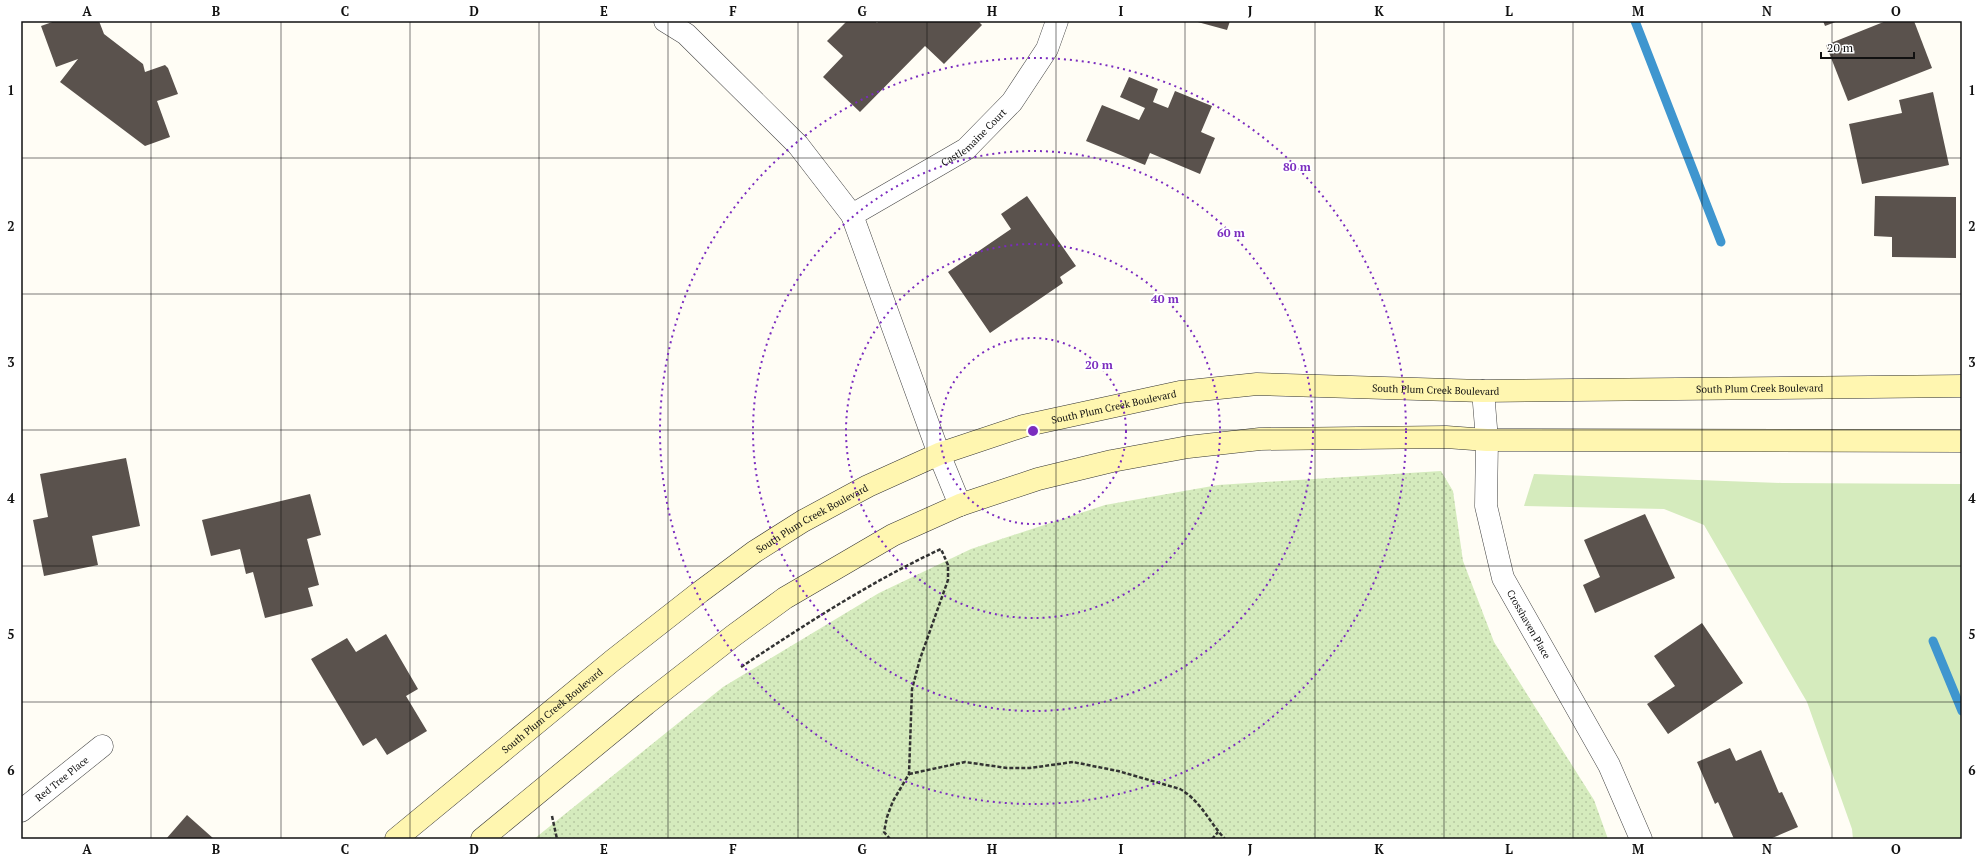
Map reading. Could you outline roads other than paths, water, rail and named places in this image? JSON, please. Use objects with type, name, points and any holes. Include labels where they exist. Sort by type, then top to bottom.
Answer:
[{"type":"street","points":[[665,21],[686,34],[798,145],[852,215],[939,454],[960,505]]},
{"type":"street","name":"Castlemaine Court","points":[[852,215],[966,149],[1012,102],[1047,49],[1056,21]]},
{"type":"street","name":"South Plum Creek Boulevard","points":[[396,839],[612,661],[700,592],[748,557],[803,521],[868,486],[939,454],[1023,426],[1180,392],[1257,384],[1483,391],[1962,386]]},
{"type":"street","name":"Crosshaven Place","points":[[1483,391],[1487,440],[1486,506],[1503,578],[1610,765],[1641,839]]},
{"type":"street","points":[[482,839],[646,704],[733,636],[785,598],[892,536],[960,505],[1038,479],[1112,461],[1188,446],[1260,439],[1446,437],[1487,440],[1962,441]]},
{"type":"street","name":"Red Tree Place","points":[[21,811],[102,746]]},
{"type":"waterway","points":[[1635,21],[1721,242]]},
{"type":"waterway","points":[[1933,641],[1962,711]]}]
